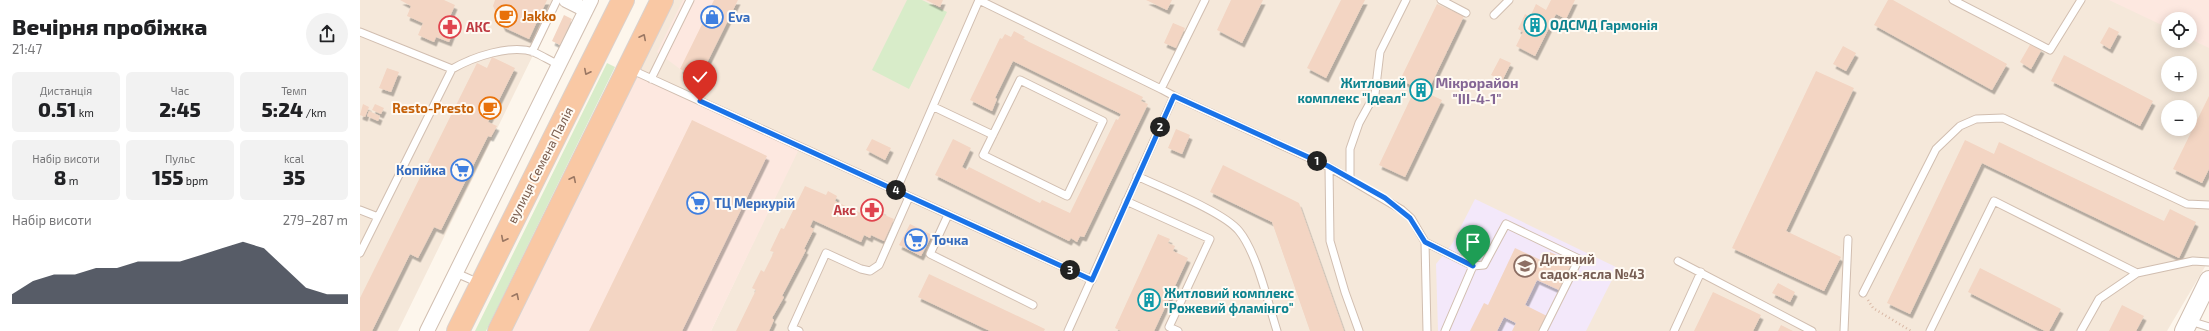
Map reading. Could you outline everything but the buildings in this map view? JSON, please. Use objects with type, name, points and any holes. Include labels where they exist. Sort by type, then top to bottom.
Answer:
[{"type":"highway","name":"вулиця Семена Палія","points":[[458,331],[623,0]]},
{"type":"highway","points":[[499,331],[662,0]]},
{"type":"highway","points":[[599,49],[629,65]]},
{"type":"street","points":[[427,331],[589,5],[566,0]]},
{"type":"street","points":[[2187,326],[2209,280]]},
{"type":"lane","points":[[532,52],[557,0]]},
{"type":"lane","points":[[651,78],[690,0]]},
{"type":"lane","points":[[896,191],[934,107],[979,0],[1174,96],[1328,166],[1402,210],[1410,218],[1425,242],[1473,266],[1484,265],[1506,224],[1579,259],[1543,331]]},
{"type":"lane","points":[[1162,89],[1205,0]]},
{"type":"lane","points":[[1350,178],[1350,149],[1359,123],[1374,94],[1380,52],[1406,0]]},
{"type":"lane","points":[[1441,0],[1466,13]]},
{"type":"lane","points":[[1494,15],[1509,0]]},
{"type":"lane","points":[[1953,0],[2050,50],[2081,0]]},
{"type":"lane","points":[[360,32],[452,69]]},
{"type":"lane","points":[[360,253],[452,69],[467,61],[489,53],[509,51],[532,52],[559,65]]},
{"type":"lane","points":[[629,65],[651,78],[1092,280]]},
{"type":"lane","points":[[1020,80],[1103,121],[1066,196],[983,155],[993,135],[1020,80]]},
{"type":"lane","points":[[1068,331],[1174,96]]},
{"type":"lane","points":[[934,107],[993,135]]},
{"type":"lane","points":[[1863,293],[1936,149],[1960,126],[1976,119],[2003,118],[2187,204],[2209,205]]},
{"type":"lane","points":[[1328,166],[1330,241],[1345,292],[1359,331]]},
{"type":"lane","points":[[1137,176],[1223,218],[1238,230],[1249,248],[1277,331]]},
{"type":"lane","points":[[799,331],[792,328],[826,253],[861,269],[870,271],[879,265],[909,197]]},
{"type":"lane","points":[[1930,331],[1994,201],[2137,273]]},
{"type":"lane","points":[[1126,202],[1210,239],[1169,327],[1178,331]]},
{"type":"lane","points":[[360,210],[378,217]]},
{"type":"lane","points":[[948,215],[930,254],[1033,305]]},
{"type":"lane","points":[[1844,331],[1848,239]]},
{"type":"lane","points":[[1425,242],[1425,330]]},
{"type":"lane","points":[[1678,260],[1812,331]]},
{"type":"lane","points":[[2081,331],[2099,300],[2137,273],[2193,260],[2209,262]]},
{"type":"lane","points":[[1446,331],[1473,266]]},
{"type":"lane","points":[[1674,331],[1701,272]]},
{"type":"lane","points":[[456,273],[481,284]]},
{"type":"lane","points":[[2187,326],[2209,326]]},
{"type":"path","points":[[1863,293],[1873,308],[1911,331]]},
{"type":"shaded area","points":[[360,0],[560,0],[398,331],[360,331]]},
{"type":"shaded area","points":[[662,0],[2209,0],[2209,260],[2167,331],[711,331],[799,147],[628,68]]},
{"type":"shaded area","points":[[683,0],[738,0],[699,79],[680,69],[657,52]]},
{"type":"shaded area","points":[[2109,0],[2209,0],[2209,48],[2197,42],[2197,12],[2161,12],[2161,25]]},
{"type":"shaded area","points":[[627,68],[800,147],[711,331],[499,331]]},
{"type":"shaded area","name":"Дитячий садок-ясла №43","points":[[1475,199],[1618,268],[1586,331],[1438,331],[1436,264],[1452,244]]},
{"type":"green space","points":[[907,0],[922,0],[947,12],[909,89],[872,70]]},
{"type":"green space","points":[[607,63],[615,67],[486,331],[475,331]]},
{"type":"place","name":"Jakko","points":[[506,16]]},
{"type":"place","name":"Eva","points":[[712,17]]},
{"type":"place","name":"ОДСМД Гармонія","points":[[1535,25]]},
{"type":"place","name":"АКС","points":[[450,27]]},
{"type":"place","name":"Житловий комплекс \"Ідеал\"","points":[[1421,90]]},
{"type":"place","name":"Resto-Presto","points":[[490,108]]},
{"type":"place","name":"Копійка","points":[[462,170]]},
{"type":"place","name":"ТЦ Меркурій","points":[[698,203]]},
{"type":"place","name":"Акс","points":[[872,210]]},
{"type":"place","name":"Точка","points":[[916,240]]},
{"type":"place","name":"Дитячий садок-ясла №43","points":[[1525,266]]},
{"type":"place","name":"Житловий комплекс \"Рожевий фламінго\"","points":[[1149,300]]},
{"type":"district","name":"Мікрорайон \"ІІІ-4-1\"","points":[[1477,92]]},
{"type":"route","points":[[700,101],[1092,280],[1137,176],[1174,96],[1328,166],[1385,198],[1402,210],[1410,218],[1419,230],[1425,242],[1473,266]]}]
